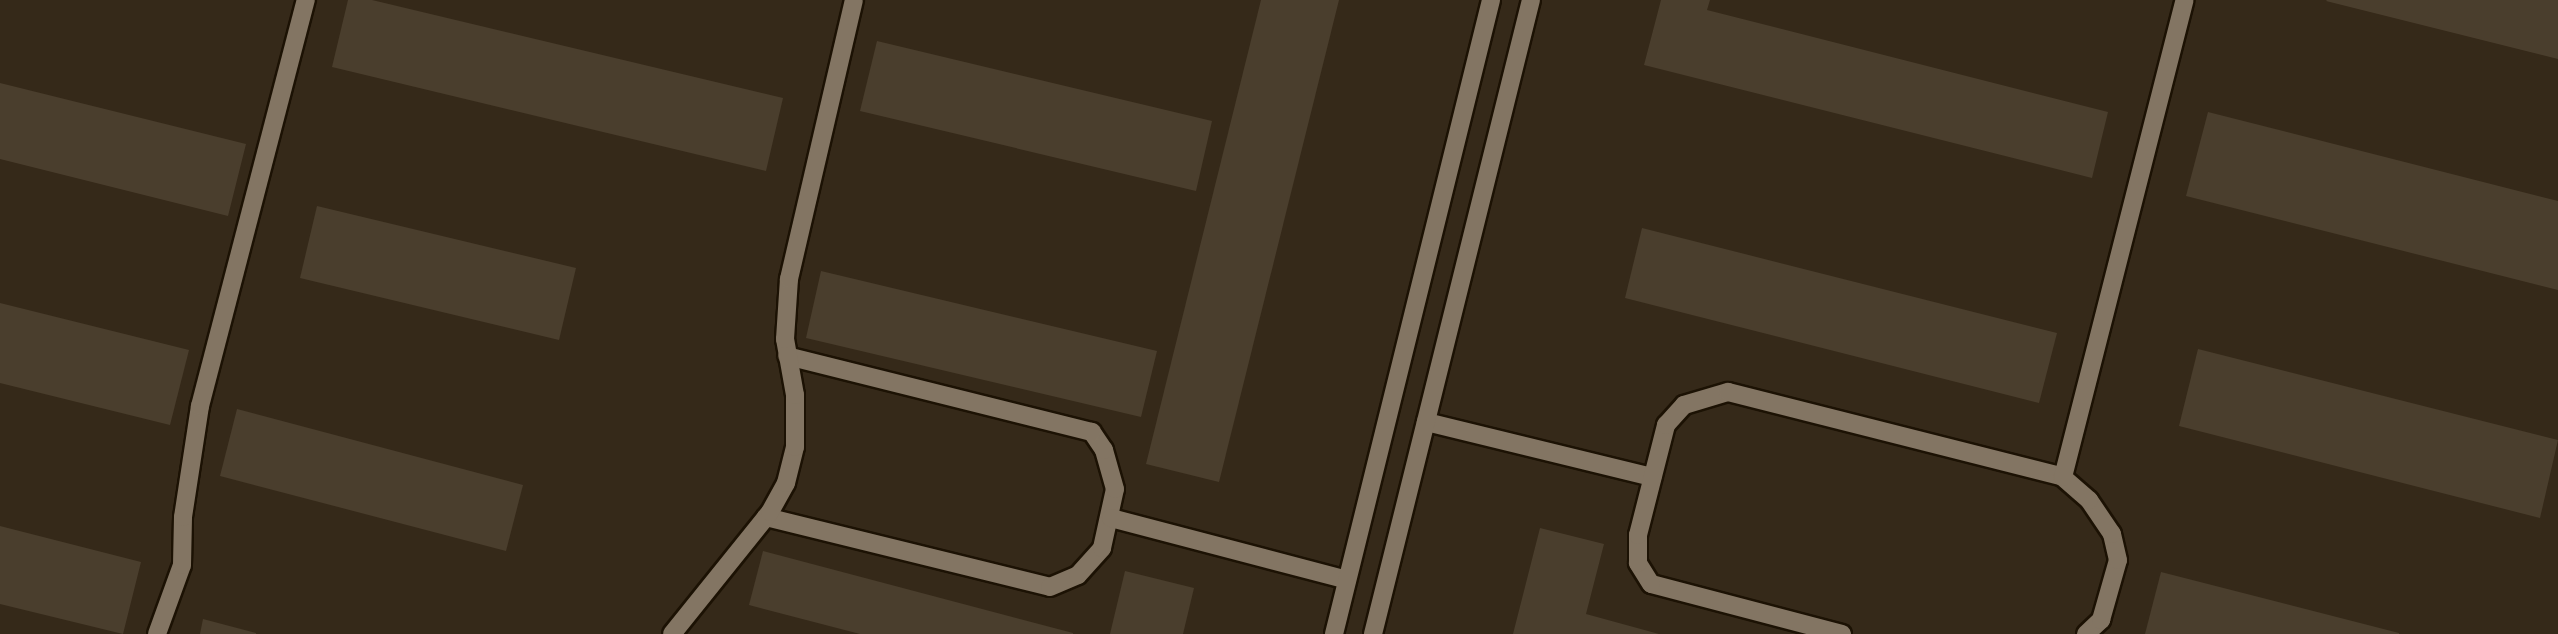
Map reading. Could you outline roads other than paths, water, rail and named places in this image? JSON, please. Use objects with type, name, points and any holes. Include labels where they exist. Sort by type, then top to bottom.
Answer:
[{"type":"street","points":[[157,634],[182,565],[183,517],[200,406],[306,0]]},
{"type":"street","points":[[672,634],[766,517],[786,482],[795,447],[795,395],[787,356],[789,279],[854,0]]},
{"type":"street","points":[[1334,634],[1491,0]]},
{"type":"street","points":[[1373,634],[1531,0]]},
{"type":"street","points":[[2063,477],[2185,0]]},
{"type":"street","points":[[766,517],[1051,587],[1078,575],[1102,548],[1111,517],[1115,489],[1104,450],[1091,432],[787,356]]},
{"type":"street","points":[[1842,634],[1651,584],[1638,564],[1638,535],[1666,425],[1684,405],[1728,392],[2063,477],[2089,500],[2112,534],[2118,561],[2101,620],[2086,634]]},
{"type":"street","points":[[1426,422],[1653,477]]},
{"type":"street","points":[[1111,517],[1347,580]]}]
